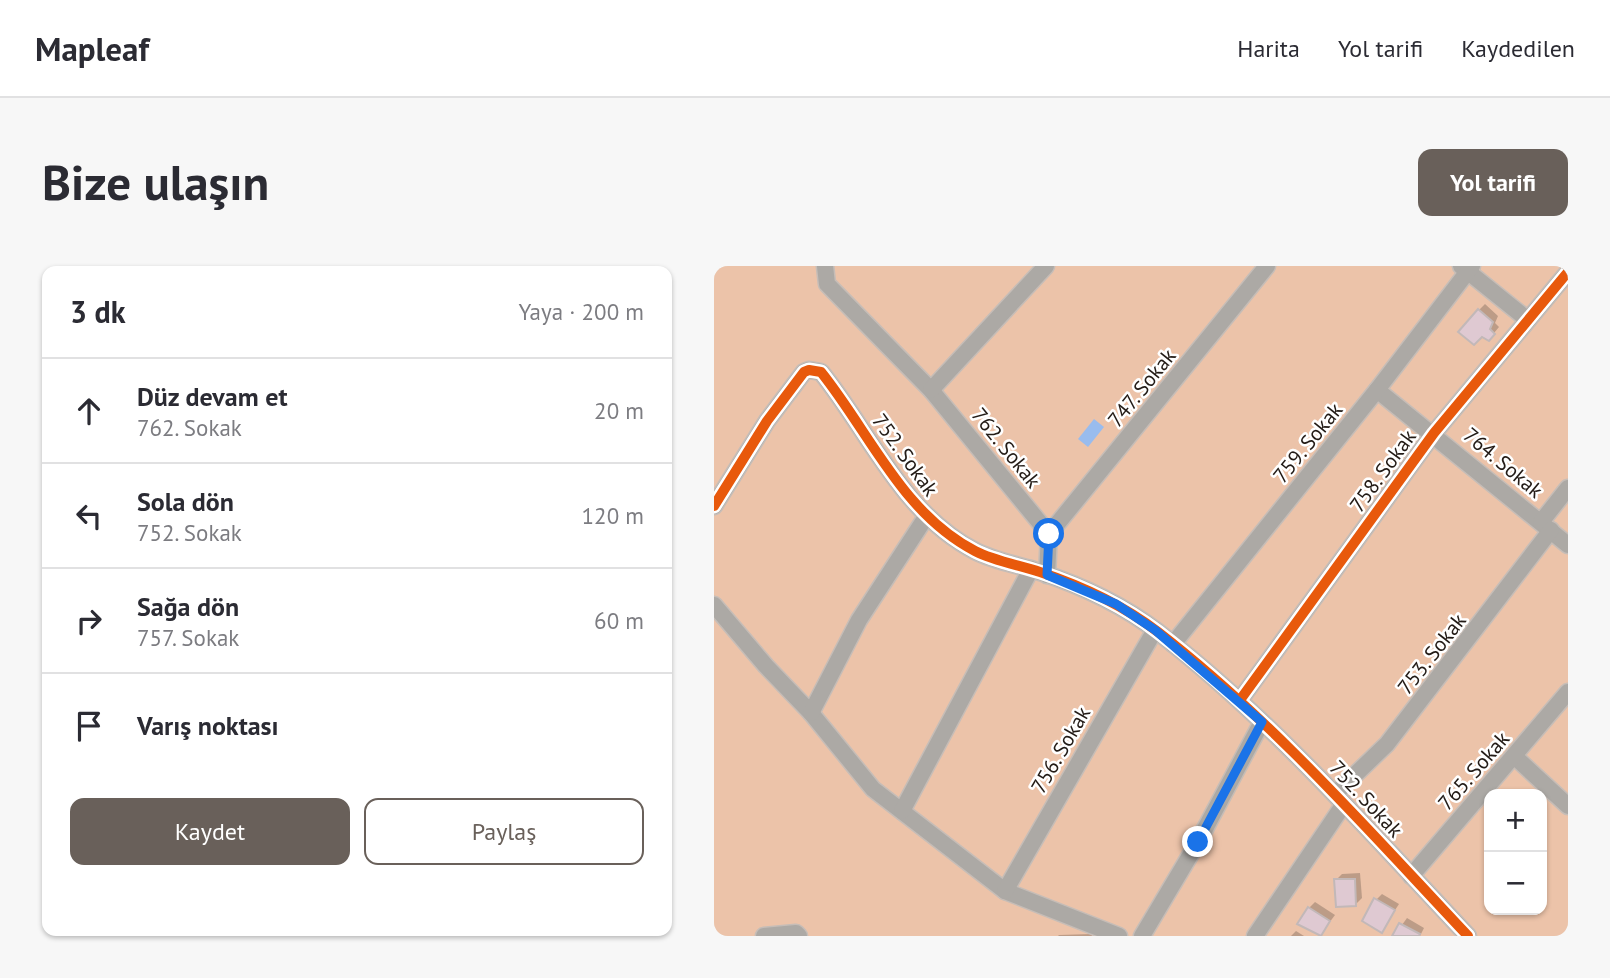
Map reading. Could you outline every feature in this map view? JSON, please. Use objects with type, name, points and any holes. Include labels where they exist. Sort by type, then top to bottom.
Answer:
[{"type":"street","name":"762. Sokak","points":[[825,266],[827,284],[931,390],[1049,534]]},
{"type":"street","points":[[931,390],[1046,266]]},
{"type":"street","name":"747. Sokak","points":[[1049,534],[1267,266]]},
{"type":"street","points":[[1467,268],[1528,320]]},
{"type":"street","name":"759. Sokak","points":[[1173,644],[1377,390],[1467,268]]},
{"type":"street","name":"758. Sokak","points":[[1240,700],[1434,433],[1568,272]]},
{"type":"street","name":"752. Sokak","points":[[714,506],[767,421],[804,372],[821,372],[892,475],[926,517],[975,551],[1047,575],[1116,604],[1155,630],[1240,700],[1339,799],[1468,936]]},
{"type":"street","name":"764. Sokak","points":[[1377,390],[1434,433],[1568,545]]},
{"type":"street","name":"753. Sokak","points":[[1255,936],[1339,799],[1387,744],[1546,526],[1568,488]]},
{"type":"street","points":[[811,713],[859,621],[926,517]]},
{"type":"street","points":[[1047,575],[1049,534]]},
{"type":"street","points":[[902,811],[1031,569]]},
{"type":"street","points":[[714,605],[766,667],[811,713],[873,789],[1005,891],[1119,936]]},
{"type":"street","name":"756. Sokak","points":[[1005,891],[1155,630]]},
{"type":"street","name":"765. Sokak","points":[[1411,876],[1568,692]]},
{"type":"street","points":[[1142,936],[1198,842],[1262,722]]},
{"type":"street","points":[[1514,756],[1568,806]]},
{"type":"street","points":[[764,936],[796,933],[799,936]]},
{"type":"shaded area","points":[[714,266],[1568,266],[1568,936],[714,936]]},
{"type":"water","points":[[1094,419],[1104,427],[1088,447],[1078,439]]},
{"type":"building","points":[[1478,309],[1493,322],[1490,329],[1495,334],[1489,341],[1482,337],[1474,345],[1458,332]]},
{"type":"building","points":[[1334,879],[1355,879],[1356,906],[1336,907]]},
{"type":"building","points":[[1374,898],[1395,910],[1382,933],[1362,921]]},
{"type":"building","points":[[1308,907],[1330,921],[1321,936],[1297,924]]},
{"type":"building","points":[[1399,923],[1420,934],[1419,936],[1392,936]]},
{"type":"cycle path","points":[[1240,700],[1434,433],[1568,272]]},
{"type":"cycle path","points":[[714,506],[767,421],[804,372],[821,372],[889,470],[927,516],[949,535],[975,551],[1087,590],[1131,613],[1158,632],[1200,666],[1281,740],[1468,936]]},
{"type":"route","points":[[1049,534],[1047,575],[1116,604],[1155,630],[1262,722],[1198,842]]}]
